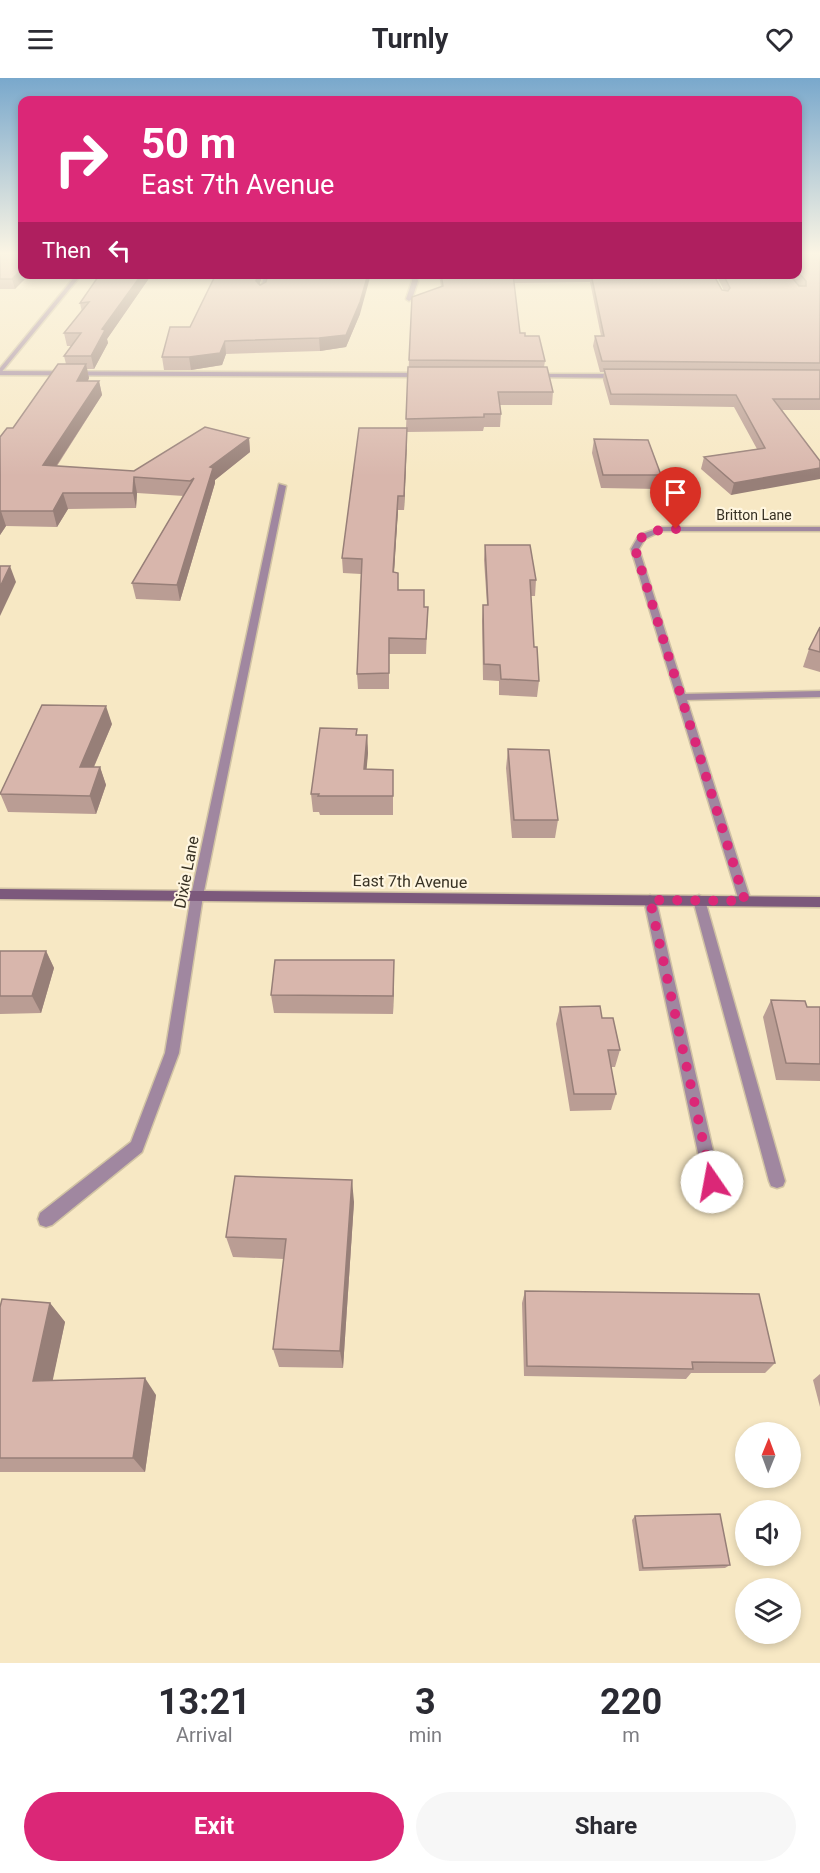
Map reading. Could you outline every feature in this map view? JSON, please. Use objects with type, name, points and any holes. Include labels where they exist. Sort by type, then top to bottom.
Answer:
[{"type":"main road","name":"East 7th Avenue","points":[[0,894],[820,902]]},
{"type":"street","points":[[0,372],[36,328]]},
{"type":"street","points":[[0,372],[429,375]]},
{"type":"street","points":[[524,375],[630,376]]},
{"type":"street","name":"Dixie Lane","points":[[46,1219],[137,1147],[172,1053],[197,896],[282,486]]},
{"type":"street","name":"Britton Lane","points":[[745,901],[635,549],[637,540],[645,534],[662,529],[820,529]]},
{"type":"street","points":[[683,697],[820,694]]},
{"type":"street","points":[[650,900],[712,1182]]},
{"type":"street","points":[[699,900],[777,1181]]},
{"type":"building","points":[[68,328],[103,328],[105,330],[91,356],[64,356],[81,333],[64,333]]},
{"type":"building","points":[[170,328],[349,328],[346,335],[225,341],[220,353],[189,357],[162,357]]},
{"type":"building","points":[[411,328],[519,328],[520,333],[525,333],[525,336],[539,336],[545,361],[409,360]]},
{"type":"building","points":[[602,328],[820,328],[820,363],[602,361],[595,336],[604,336]]},
{"type":"building","points":[[58,364],[86,364],[77,381],[99,381],[43,465],[134,471],[205,427],[249,438],[210,467],[213,468],[177,585],[132,583],[194,478],[190,481],[134,477],[133,493],[63,493],[53,511],[0,512],[0,437],[7,428],[13,428]]},
{"type":"building","points":[[408,367],[547,367],[553,392],[498,392],[501,414],[484,414],[484,417],[406,419]]},
{"type":"building","points":[[604,369],[820,370],[820,399],[773,399],[820,461],[820,468],[734,483],[704,457],[765,448],[736,395],[611,394]]},
{"type":"building","points":[[359,428],[407,428],[404,496],[398,496],[393,572],[398,573],[398,590],[424,590],[424,607],[428,607],[426,639],[389,638],[389,673],[357,674],[362,559],[342,558]]},
{"type":"building","points":[[594,439],[648,440],[661,475],[603,475]]},
{"type":"building","points":[[485,545],[530,545],[536,580],[530,580],[534,647],[537,647],[539,681],[501,679],[500,665],[484,664],[483,605],[488,605]]},
{"type":"building","points":[[0,566],[10,566],[0,587]]},
{"type":"building","points":[[820,627],[820,652],[809,649]]},
{"type":"building","points":[[42,705],[106,706],[80,767],[100,767],[90,796],[0,794]]},
{"type":"building","points":[[320,728],[357,729],[356,735],[367,735],[364,769],[393,770],[393,796],[318,796],[319,794],[311,794]]},
{"type":"building","points":[[508,749],[549,750],[558,820],[514,820]]},
{"type":"building","points":[[0,951],[46,951],[32,996],[0,996]]},
{"type":"building","points":[[275,960],[394,960],[393,996],[271,995]]},
{"type":"building","points":[[771,1000],[805,1001],[807,1007],[820,1007],[820,1064],[786,1063]]},
{"type":"building","points":[[600,1006],[602,1018],[613,1018],[620,1050],[608,1050],[616,1094],[574,1094],[560,1007]]},
{"type":"building","points":[[235,1176],[352,1180],[340,1351],[273,1349],[286,1239],[226,1237]]},
{"type":"building","points":[[525,1291],[759,1294],[775,1363],[692,1362],[693,1369],[527,1366]]},
{"type":"building","points":[[2,1299],[50,1303],[33,1381],[145,1378],[133,1458],[0,1458],[0,1307]]},
{"type":"building","points":[[720,1514],[730,1565],[643,1568],[635,1516]]},
{"type":"route","points":[[676,529],[662,529],[645,534],[637,540],[635,549],[745,901],[650,900],[712,1182]]}]
